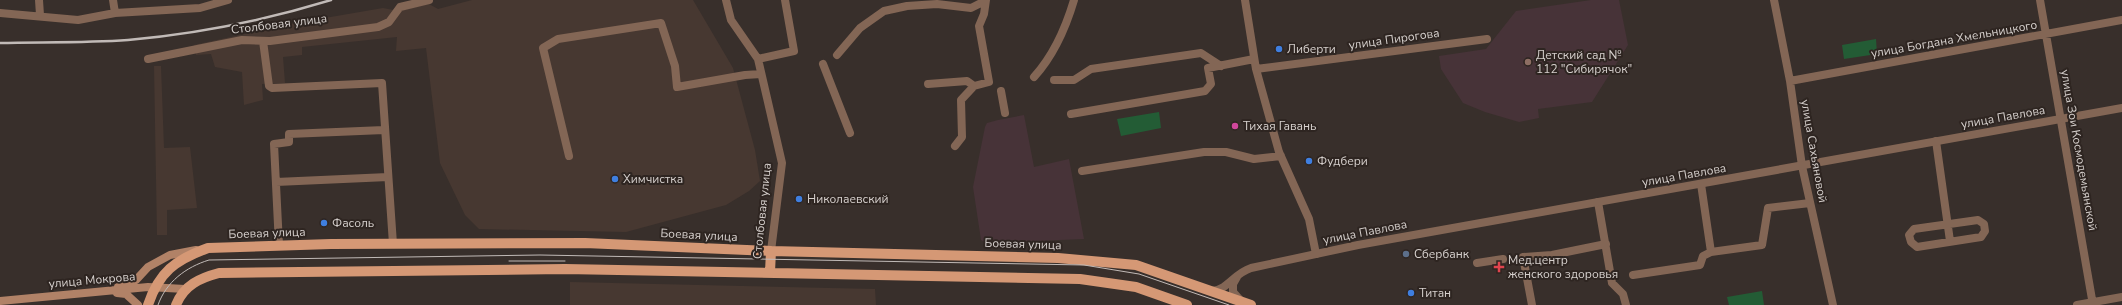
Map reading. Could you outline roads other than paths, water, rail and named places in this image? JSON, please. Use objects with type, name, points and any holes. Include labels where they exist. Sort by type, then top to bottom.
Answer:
[{"type":"main road","name":"Боевая улица","points":[[148,305],[154,288],[168,269],[177,262],[208,248],[279,245],[585,242],[771,251],[977,255],[1098,260],[1136,265],[1252,305]]},
{"type":"main road","points":[[106,291],[136,280],[148,267],[170,255],[208,248]]},
{"type":"main road","name":"Столбовая улица","points":[[770,272],[771,251]]},
{"type":"main road","points":[[176,305],[185,289],[197,281],[219,273],[565,269],[1080,279],[1136,287],[1187,305]]},
{"type":"main road","name":"улица Мокрова","points":[[0,301],[106,291],[154,288],[185,289]]},
{"type":"main road","points":[[106,291],[126,294],[138,305]]},
{"type":"street","points":[[39,0],[40,15]]},
{"type":"street","points":[[113,0],[115,13]]},
{"type":"street","points":[[0,13],[40,15],[78,20],[115,13],[228,0]]},
{"type":"street","name":"Столбовая улица","points":[[148,59],[242,40],[263,41],[378,27],[389,22],[400,7],[429,0]]},
{"type":"street","name":"Столбовая улица","points":[[726,0],[731,20],[758,59],[782,163],[771,251]]},
{"type":"street","points":[[758,59],[794,51],[785,0]]},
{"type":"street","points":[[1034,76],[1042,68],[1058,41],[1074,0]]},
{"type":"street","points":[[1245,0],[1256,69],[1281,156],[1309,219],[1316,254]]},
{"type":"street","name":"улица Сахьяновой","points":[[1774,0],[1790,81],[1802,166],[1833,305]]},
{"type":"street","name":"улица Зои Космодемьянской","points":[[2040,0],[2045,34],[2062,118],[2093,304]]},
{"type":"street","points":[[838,55],[860,28],[884,11],[906,6],[937,4],[971,8],[986,1]]},
{"type":"street","points":[[955,146],[962,137],[961,100],[974,86],[989,82],[979,26],[984,14],[986,1]]},
{"type":"street","name":"улица Богдана Хмельницкого","points":[[1790,81],[2122,20]]},
{"type":"street","points":[[569,156],[543,48],[558,39],[661,23],[675,66],[677,87],[745,75],[761,74]]},
{"type":"street","name":"улица Пирогова","points":[[1256,69],[1487,39]]},
{"type":"street","points":[[263,41],[269,86],[272,88],[382,83],[384,130],[393,244]]},
{"type":"street","points":[[1054,80],[1074,80],[1092,69],[1201,53],[1222,66]]},
{"type":"street","points":[[1071,114],[1205,91],[1211,84],[1208,68],[1254,60]]},
{"type":"street","points":[[823,64],[850,133]]},
{"type":"street","points":[[928,84],[967,81],[974,86]]},
{"type":"street","points":[[1001,91],[1005,113]]},
{"type":"street","name":"улица Павлова","points":[[1212,291],[1223,288],[1236,275],[1251,268],[1316,254],[2122,108]]},
{"type":"street","points":[[279,245],[274,144],[289,142],[289,134],[384,130]]},
{"type":"street","points":[[1936,141],[1950,241]]},
{"type":"street","points":[[1082,171],[1204,152],[1226,152],[1254,159],[1281,156]]},
{"type":"street","points":[[276,182],[388,177]]},
{"type":"street","points":[[1700,184],[1711,252]]},
{"type":"street","points":[[1598,202],[1612,283],[1623,294],[1626,305]]},
{"type":"street","points":[[1633,275],[1700,265],[1703,256],[1711,252],[1762,245],[1768,208],[1810,203]]},
{"type":"street","points":[[1978,220],[1984,224],[1985,231],[1981,237],[1917,247],[1911,242],[1909,235],[1914,229],[1947,224],[1978,220]]},
{"type":"street","points":[[1532,305],[1523,257],[1552,256],[1606,244]]},
{"type":"street","points":[[1477,263],[1503,259]]},
{"type":"street","name":"улица Павлова","points":[[1241,301],[1233,292],[1233,284],[1239,275],[1251,268]]},
{"type":"street","points":[[2077,305],[2093,304],[2122,297]]},
{"type":"tram line","points":[[158,305],[166,289],[178,276],[192,267],[209,260],[540,255],[1084,265],[1139,274],[1229,305]]},
{"type":"tram line","points":[[509,261],[565,261]]},
{"type":"railway","points":[[0,43],[96,42],[179,34],[256,20],[331,0]]},
{"type":"place","name":"Либерти","points":[[1279,49]]},
{"type":"place","name":"Детский сад № 112 \"Сибирячок\"","points":[[1528,62]]},
{"type":"place","name":"Тихая Гавань","points":[[1235,126]]},
{"type":"place","name":"Фудбери","points":[[1309,161]]},
{"type":"place","name":"Химчистка","points":[[615,179]]},
{"type":"place","name":"Николаевский","points":[[799,199]]},
{"type":"place","name":"Фасоль","points":[[324,223]]},
{"type":"place","name":"Сбербанк","points":[[1406,254]]},
{"type":"place","name":"Мед.центр женского здоровья","points":[[1499,267]]},
{"type":"place","name":"Титан","points":[[1411,293]]}]
